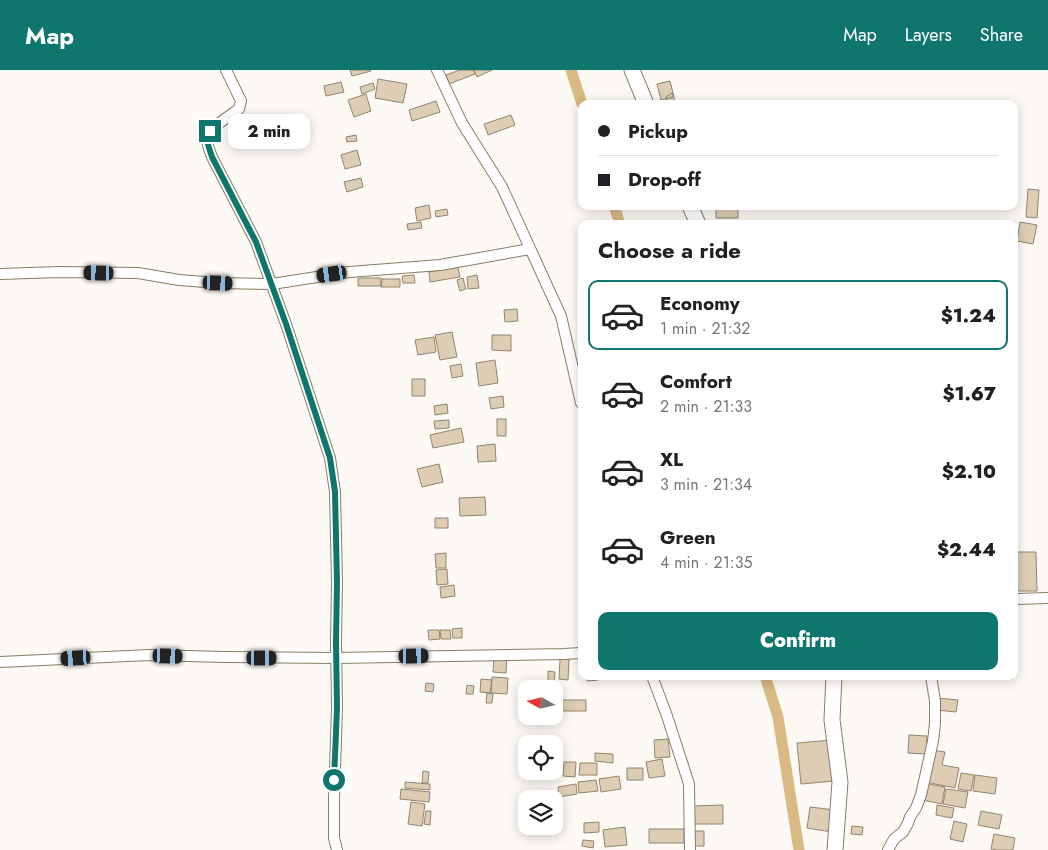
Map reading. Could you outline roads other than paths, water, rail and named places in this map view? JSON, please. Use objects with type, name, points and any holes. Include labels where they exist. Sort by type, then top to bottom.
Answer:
[{"type":"street","points":[[226,70],[241,101],[239,109],[210,131],[207,137],[208,146],[256,242],[272,284],[330,458],[335,492],[337,708],[334,838],[337,850]]},
{"type":"street","points":[[438,70],[462,123],[502,187],[561,316],[578,390]]},
{"type":"street","points":[[632,70],[644,100]]},
{"type":"street","points":[[0,274],[59,272],[138,273],[179,280],[272,284],[349,272],[440,265],[530,249]]},
{"type":"street","points":[[1018,599],[1048,598]]},
{"type":"street","points":[[0,662],[149,655],[336,658],[578,653]]},
{"type":"street","points":[[654,680],[690,784],[690,850]]},
{"type":"street","points":[[834,680],[832,720],[840,782],[835,850]]},
{"type":"street","points":[[888,850],[894,838],[903,832],[921,795],[935,724],[935,701],[931,680]]},
{"type":"waterway","points":[[571,70],[581,100]]},
{"type":"waterway","points":[[615,210],[619,220]]},
{"type":"waterway","points":[[766,680],[778,717],[799,850]]}]
